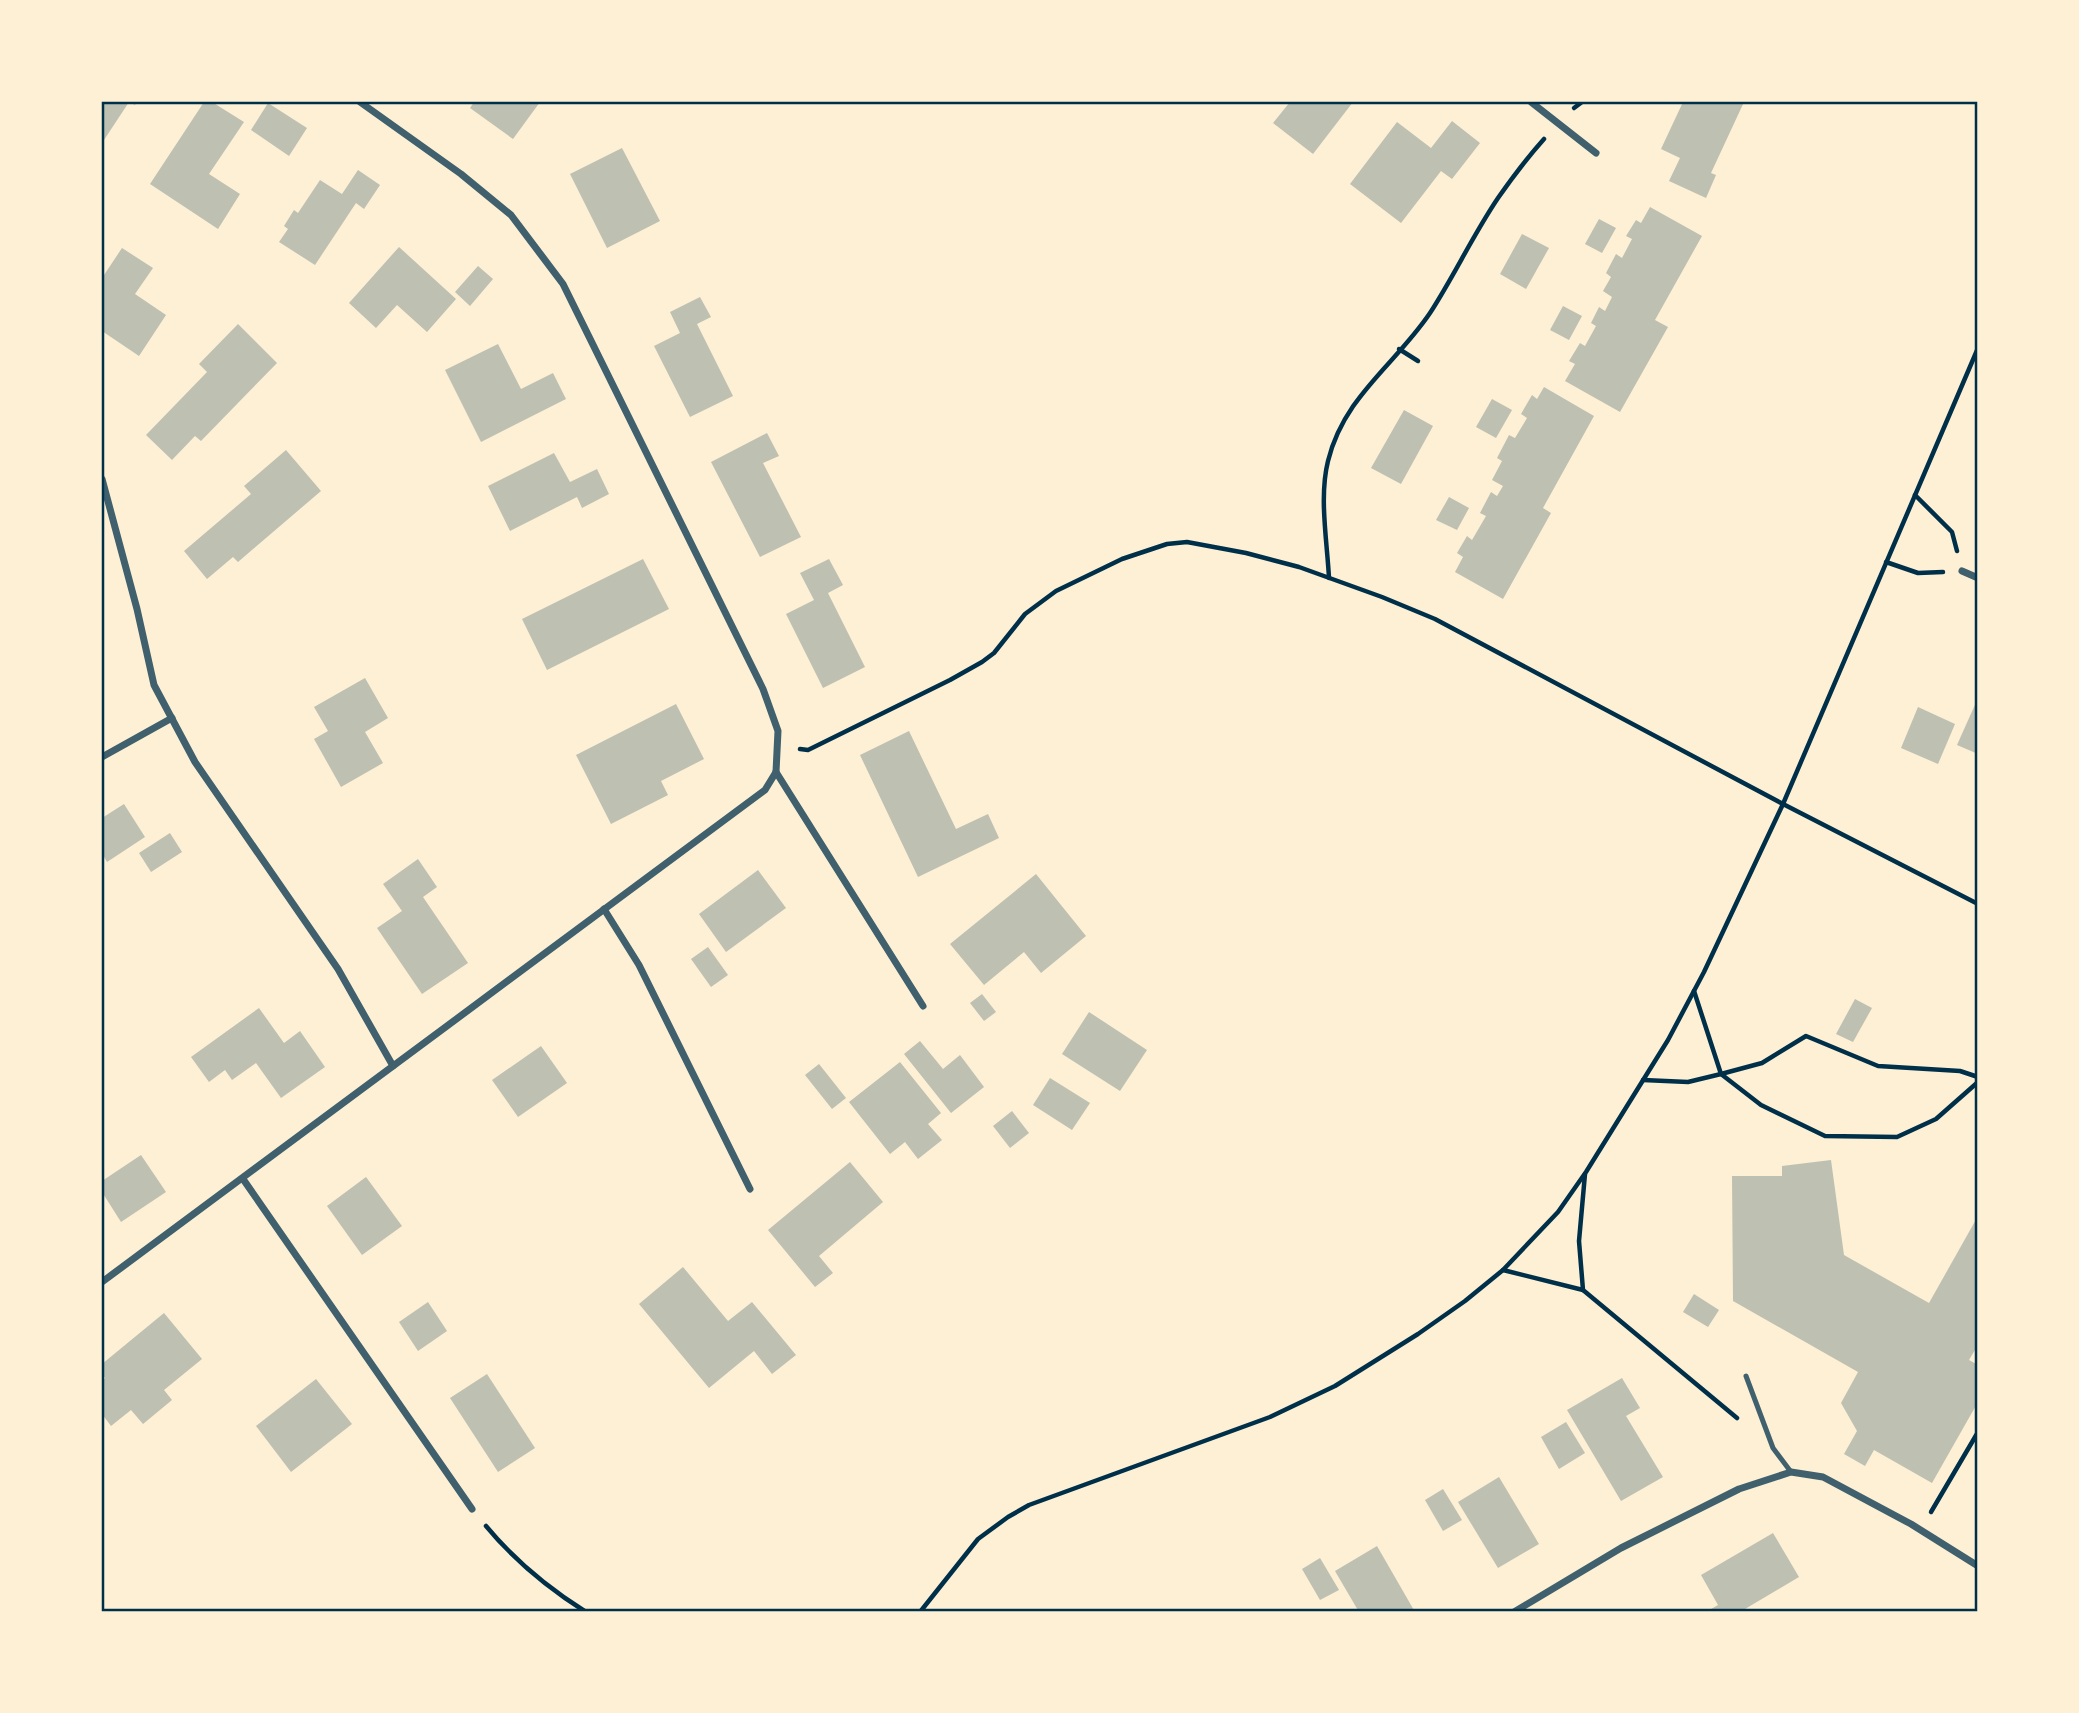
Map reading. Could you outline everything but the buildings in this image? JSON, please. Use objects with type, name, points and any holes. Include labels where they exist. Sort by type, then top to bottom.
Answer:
[{"type":"street","points":[[102,1282],[243,1180],[765,790],[776,772],[778,731],[763,690],[564,284],[511,215],[461,174],[360,102]]},
{"type":"street","points":[[1531,102],[1596,153]]},
{"type":"street","points":[[102,479],[154,685],[195,762],[338,969],[393,1066]]},
{"type":"street","points":[[1962,571],[1978,578]]},
{"type":"street","points":[[102,757],[172,718]]},
{"type":"street","points":[[776,772],[923,1006]]},
{"type":"street","points":[[604,909],[639,965],[750,1189]]},
{"type":"street","points":[[243,1180],[472,1508]]},
{"type":"street","points":[[1514,1612],[1621,1548],[1739,1489],[1791,1472],[1822,1477],[1978,1566]]},
{"type":"lane","points":[[1746,1376],[1773,1448],[1791,1472]]},
{"type":"path","points":[[1329,578],[1325,484],[1336,437],[1349,411],[1427,316],[1460,266],[1497,200],[1525,162],[1558,123],[1582,102]]},
{"type":"path","points":[[920,1612],[978,1539],[1008,1517],[1030,1505],[1270,1417],[1335,1386],[1465,1301],[1503,1270],[1558,1212],[1668,1040],[1694,990],[1783,804],[1978,348]]},
{"type":"path","points":[[1399,349],[1418,360]]},
{"type":"path","points":[[1886,562],[1918,573],[1962,571],[1952,532],[1914,495]]},
{"type":"path","points":[[778,747],[808,750],[950,680],[994,653],[1025,614],[1056,591],[1122,559],[1167,544],[1187,542],[1245,553],[1329,578],[1434,619],[1978,904]]},
{"type":"path","points":[[1643,1080],[1688,1082],[1721,1074],[1762,1063],[1807,1036],[1878,1066],[1960,1071],[1978,1079],[1936,1119],[1897,1137],[1825,1136],[1761,1105],[1721,1074],[1694,990]]},
{"type":"path","points":[[1583,1290],[1579,1241],[1586,1172]]},
{"type":"path","points":[[1503,1270],[1583,1290],[1740,1421]]},
{"type":"path","points":[[1920,1531],[1978,1432]]},
{"type":"path","points":[[472,1508],[502,1545],[532,1574],[586,1612]]}]
